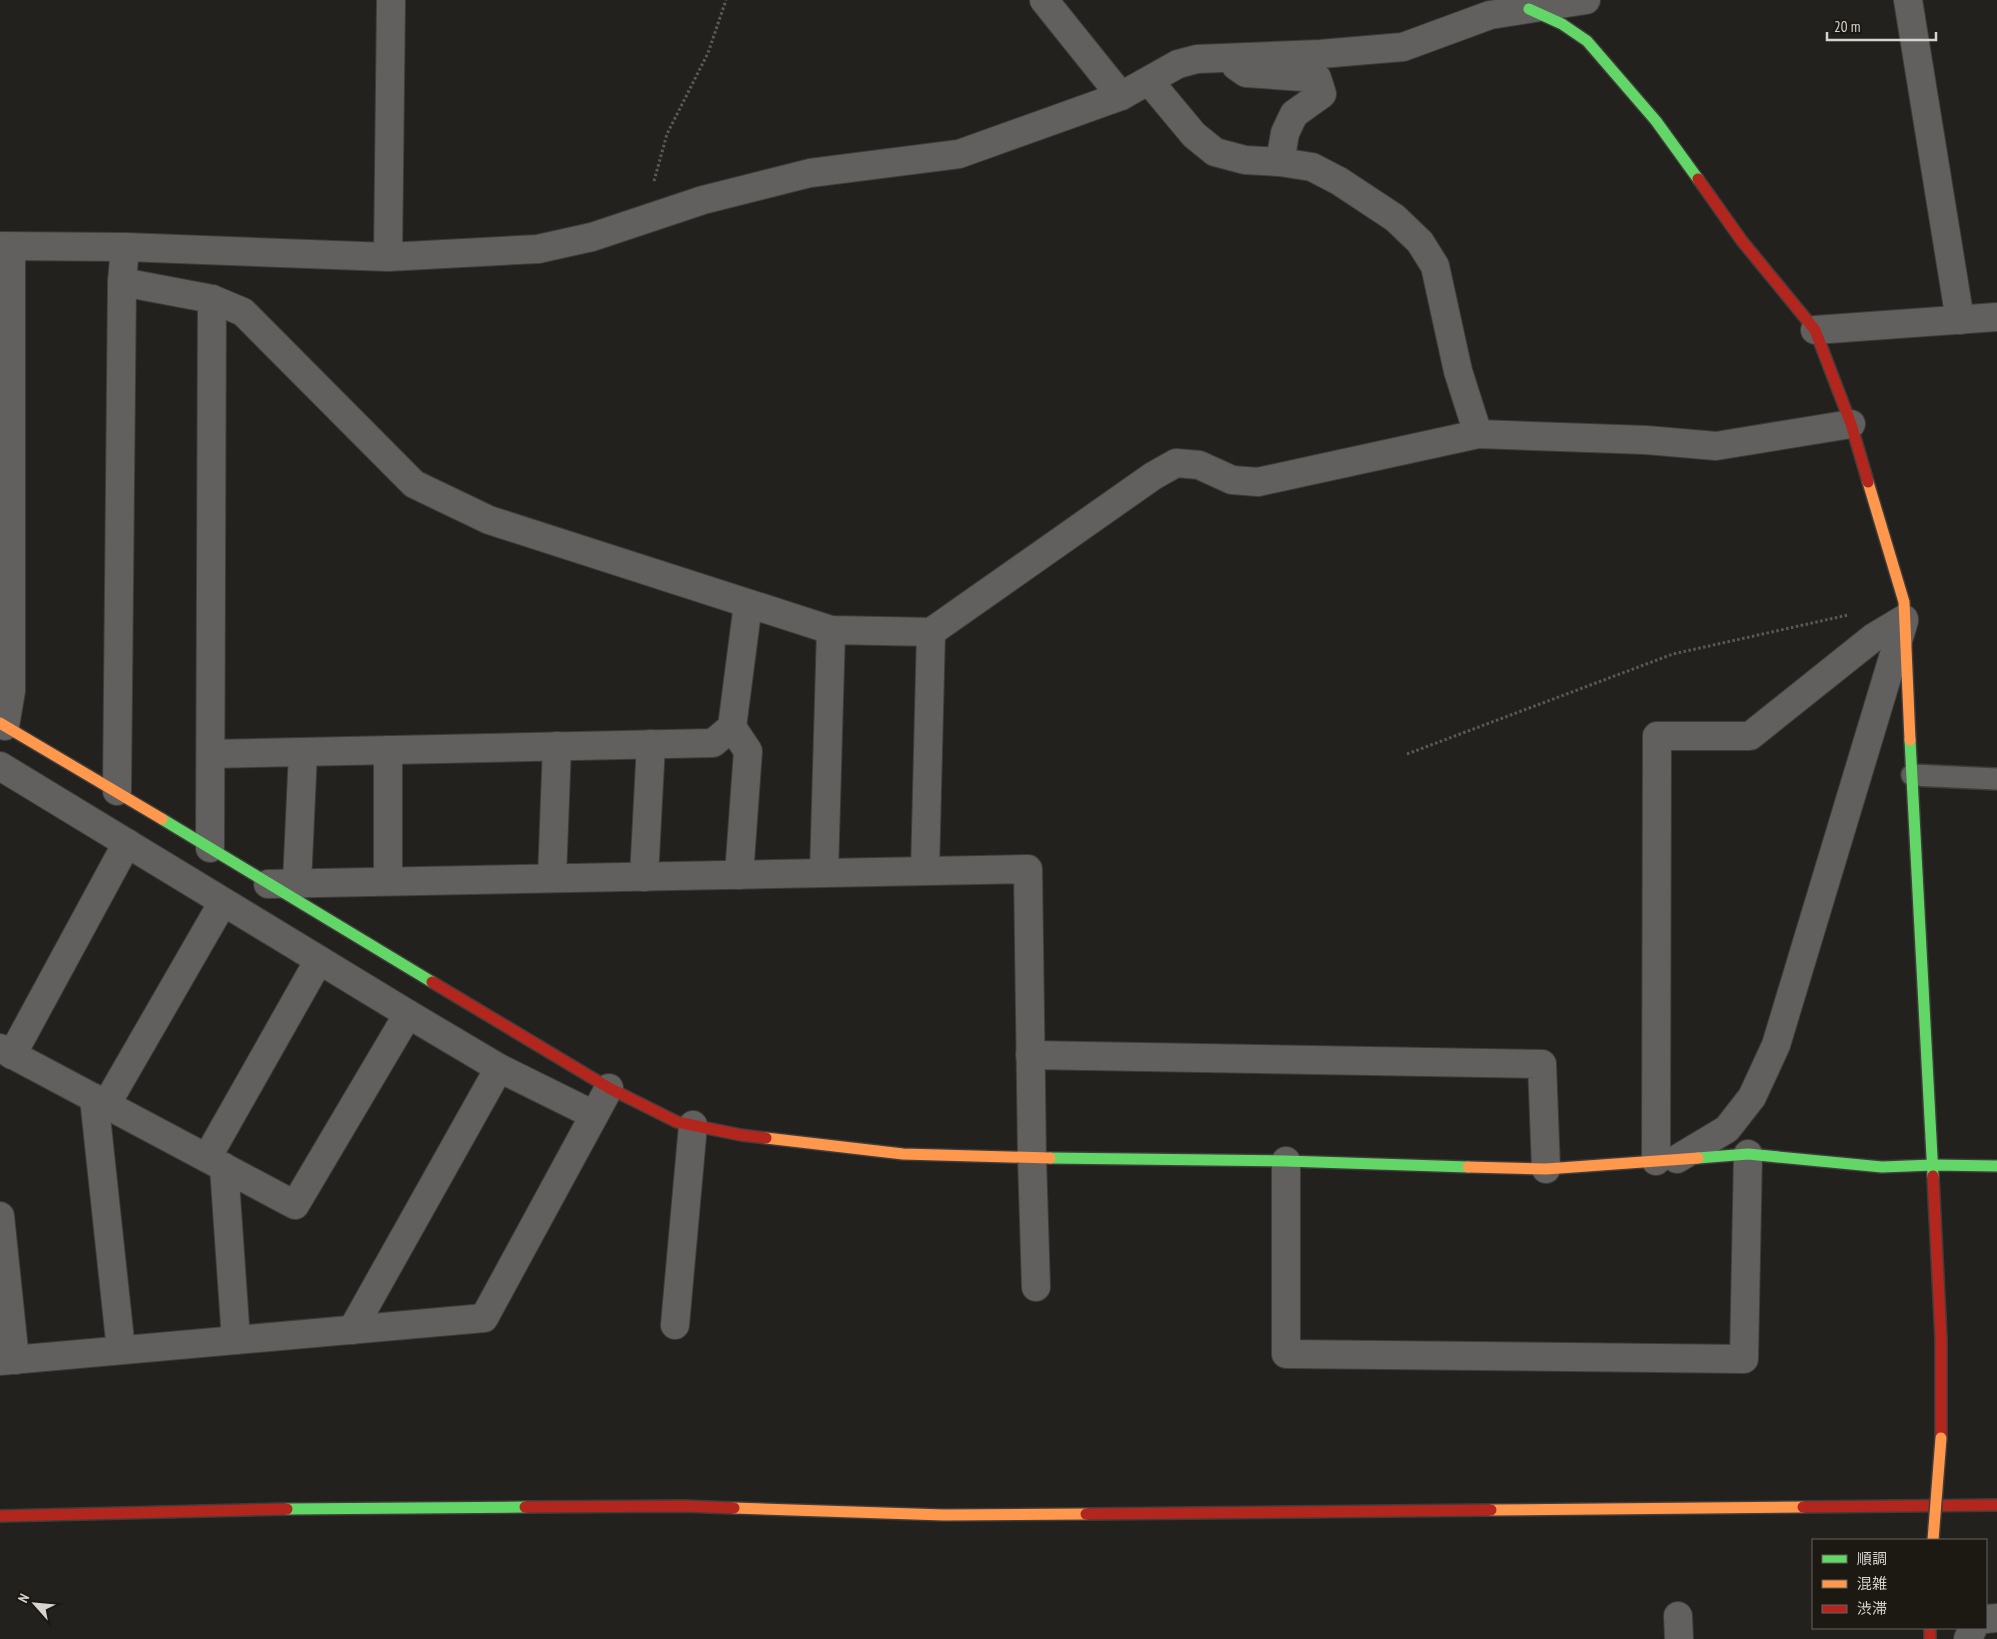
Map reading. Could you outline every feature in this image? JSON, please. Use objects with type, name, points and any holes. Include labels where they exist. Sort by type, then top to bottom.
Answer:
[{"type":"street","points":[[388,256],[391,0]]},
{"type":"street","points":[[1044,0],[1121,96]]},
{"type":"street","points":[[1586,0],[1529,10],[1484,7],[1402,47],[1320,54],[1197,58],[1178,64],[1121,96],[958,154],[810,173],[703,200],[592,237],[538,249],[388,256],[125,247],[6,246],[11,691],[3,724],[609,1088],[677,1122],[741,1135],[903,1154],[1546,1168],[1748,1154],[1882,1167],[1933,1164],[1997,1166]]},
{"type":"street","points":[[1908,0],[1960,320]]},
{"type":"street","points":[[1529,10],[1562,24],[1586,41],[1608,64],[1656,121],[1742,241],[1815,330],[1852,424],[1904,602],[1941,1338],[1940,1438],[1933,1539]]},
{"type":"street","points":[[1225,57],[1246,73],[1317,78],[1322,94],[1294,114],[1286,133],[1280,162]]},
{"type":"street","points":[[1149,81],[1194,135],[1215,152],[1244,160],[1280,162],[1312,167],[1338,181],[1395,218],[1420,242],[1435,266],[1458,372],[1478,434]]},
{"type":"street","points":[[117,791],[122,282],[125,247]]},
{"type":"street","points":[[122,282],[212,299],[243,312],[414,484],[489,520],[831,630],[931,632],[1153,476],[1176,463],[1199,465],[1232,480],[1258,482],[1478,434],[1646,440],[1716,446],[1852,424]]},
{"type":"street","points":[[210,848],[212,299]]},
{"type":"street","points":[[1815,330],[1997,317]]},
{"type":"street","points":[[739,875],[748,750],[732,727],[748,604]]},
{"type":"street","points":[[1667,1160],[1657,736],[1750,736],[1874,637],[1904,620]]},
{"type":"street","points":[[1667,1160],[1727,1129],[1752,1097],[1776,1044],[1904,620]]},
{"type":"street","points":[[824,873],[831,630]]},
{"type":"street","points":[[926,871],[931,632]]},
{"type":"street","points":[[210,754],[713,743],[732,727]]},
{"type":"street","points":[[32,741],[3,768],[408,1014],[500,1068],[594,1116]]},
{"type":"street","points":[[644,876],[651,744]]},
{"type":"street","points":[[552,878],[557,746]]},
{"type":"street","points":[[388,750],[388,882]]},
{"type":"street","points":[[298,883],[303,752]]},
{"type":"street","points":[[127,843],[6,1051],[295,1204],[408,1014]]},
{"type":"street","points":[[268,884],[1028,869],[1030,1055],[1036,1287]]},
{"type":"street","points":[[121,1350],[100,1101],[223,902]]},
{"type":"street","points":[[236,1340],[215,1162],[319,960]]},
{"type":"street","points":[[1030,1055],[1542,1064],[1546,1168]]},
{"type":"street","points":[[352,1330],[500,1068]]},
{"type":"street","points":[[0,1216],[7,1361],[484,1318],[609,1088]]},
{"type":"street","points":[[675,1325],[694,1125]]},
{"type":"street","points":[[1286,1161],[1286,1354],[1744,1359],[1748,1154]]},
{"type":"street","points":[[0,1516],[245,1509],[674,1506],[944,1515],[1997,1505]]},
{"type":"lane","points":[[1912,775],[1997,779]]},
{"type":"path","points":[[648,218],[652,188],[667,134],[708,53],[726,0]]},
{"type":"path","points":[[1407,754],[1674,654],[1856,613]]},
{"type":"traffic: fast","points":[[1529,9],[1562,24],[1587,41],[1656,121],[1698,179]]},
{"type":"traffic: fast","points":[[1910,740],[1933,1176]]},
{"type":"traffic: fast","points":[[162,819],[432,982]]},
{"type":"traffic: fast","points":[[1698,1158],[1748,1154],[1882,1167],[1933,1165],[1997,1166]]},
{"type":"traffic: fast","points":[[1050,1158],[1286,1161],[1468,1167]]},
{"type":"traffic: fast","points":[[287,1509],[525,1507]]},
{"type":"traffic: slow","points":[[1868,482],[1904,602],[1910,740]]},
{"type":"traffic: slow","points":[[0,723],[162,819]]},
{"type":"traffic: slow","points":[[766,1138],[903,1154],[1050,1158]]},
{"type":"traffic: slow","points":[[1468,1167],[1546,1169],[1698,1158]]},
{"type":"traffic: slow","points":[[1933,1539],[1941,1438]]},
{"type":"traffic: slow","points":[[1491,1510],[1803,1507]]},
{"type":"traffic: slow","points":[[734,1508],[944,1515],[1086,1514]]},
{"type":"traffic: jam","points":[[1698,179],[1742,241],[1815,330],[1851,424],[1868,482]]},
{"type":"traffic: jam","points":[[432,982],[609,1088],[677,1122],[766,1138]]},
{"type":"traffic: jam","points":[[1933,1176],[1941,1339],[1941,1438]]},
{"type":"traffic: jam","points":[[1803,1507],[1997,1505]]},
{"type":"traffic: jam","points":[[525,1507],[684,1506],[734,1508]]},
{"type":"traffic: jam","points":[[0,1516],[287,1509]]},
{"type":"traffic: jam","points":[[1086,1514],[1491,1510]]},
{"type":"traffic: jam","points":[[1930,1629],[1930,1639]]}]
